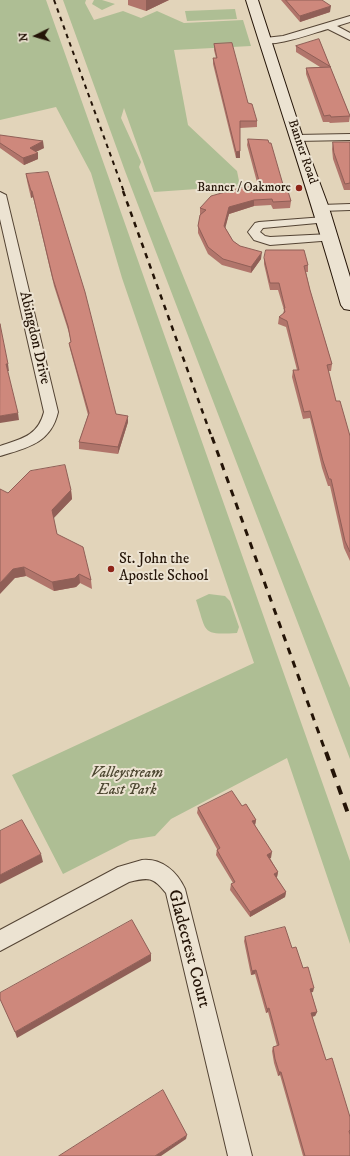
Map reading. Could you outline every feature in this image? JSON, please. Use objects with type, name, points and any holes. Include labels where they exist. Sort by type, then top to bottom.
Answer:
[{"type":"street","name":"Banner Road","points":[[252,0],[296,138],[323,214],[350,305]]},
{"type":"street","points":[[265,41],[284,39],[350,19]]},
{"type":"street","points":[[330,26],[350,37]]},
{"type":"street","points":[[296,138],[350,137]]},
{"type":"street","name":"Abingdon Drive","points":[[0,195],[51,412],[50,423],[42,434],[29,441],[0,451]]},
{"type":"street","points":[[330,238],[270,241],[255,236],[254,232],[259,225],[323,214],[350,207]]},
{"type":"street","name":"Gladecrest Court","points":[[0,941],[125,874],[146,868],[163,874],[175,889],[240,1156]]},
{"type":"green space","name":"Valleystream East Park","points":[[0,0],[46,0],[350,861],[350,944],[287,758],[171,819],[155,836],[130,840],[63,874],[12,775],[254,663],[122,278],[91,173],[56,107],[0,120]]},
{"type":"green space","points":[[63,0],[86,0],[85,3],[94,20],[123,11],[141,18],[157,11],[184,23],[243,20],[251,46],[174,50],[188,125],[237,171],[240,186],[154,192],[124,108],[121,118],[141,162],[139,167],[350,688],[350,759],[125,171]]},
{"type":"green space","points":[[94,0],[102,0],[115,4],[102,10],[92,4]]},
{"type":"green space","points":[[235,9],[237,19],[187,21],[185,11]]},
{"type":"green space","points":[[209,594],[225,596],[230,601],[239,627],[237,633],[225,634],[207,630],[196,600]]},
{"type":"building","points":[[286,0],[322,0],[331,6],[300,16]]},
{"type":"building","points":[[319,39],[330,66],[296,46]]},
{"type":"building","points":[[232,43],[248,103],[252,104],[257,121],[240,121],[240,151],[236,152],[213,58],[217,58],[214,44]]},
{"type":"building","points":[[330,67],[350,116],[324,116],[306,68]]},
{"type":"building","points":[[0,135],[43,141],[30,148],[38,153],[23,158],[0,143]]},
{"type":"building","points":[[248,139],[268,140],[269,143],[271,143],[284,188],[287,188],[291,201],[273,202],[272,199],[254,200],[229,207],[224,226],[233,241],[240,246],[262,252],[251,267],[223,259],[208,247],[198,226],[200,215],[206,210],[200,208],[211,196],[243,187],[260,186]]},
{"type":"building","points":[[333,142],[350,142],[350,183],[345,184],[334,153]]},
{"type":"building","points":[[48,172],[85,292],[116,414],[128,416],[118,447],[79,442],[89,413],[69,343],[71,342],[68,326],[53,279],[32,191],[26,174]]},
{"type":"building","points":[[266,250],[304,250],[308,265],[304,266],[332,364],[327,365],[336,401],[340,401],[350,436],[350,552],[345,541],[331,479],[329,479],[323,461],[310,411],[304,412],[293,370],[299,370],[287,321],[279,317],[285,312],[285,308],[279,283],[270,283],[264,258]]},
{"type":"building","points":[[0,324],[8,364],[6,364],[18,413],[0,416]]},
{"type":"building","points":[[65,465],[71,490],[52,510],[57,534],[83,547],[91,580],[79,574],[75,578],[52,582],[24,567],[13,569],[0,583],[0,489],[8,493],[30,471]]},
{"type":"building","points":[[232,791],[242,806],[246,804],[256,820],[252,821],[272,852],[267,855],[278,872],[274,874],[286,892],[250,912],[231,884],[235,882],[217,850],[220,848],[198,808]]},
{"type":"building","points":[[22,820],[41,854],[0,875],[0,831]]},
{"type":"building","points":[[132,920],[151,954],[15,1032],[0,999],[0,993]]},
{"type":"building","points":[[285,927],[292,948],[296,947],[303,968],[308,967],[314,988],[310,989],[317,1012],[311,1013],[326,1060],[332,1058],[350,1117],[350,1156],[305,1156],[281,1072],[279,1072],[275,1059],[273,1047],[279,1045],[269,1008],[267,1009],[256,970],[252,971],[245,937]]},
{"type":"building","points":[[163,1090],[187,1135],[155,1156],[59,1156]]},
{"type":"railway","points":[[54,0],[124,192]]},
{"type":"railway","points":[[123,191],[212,438]]},
{"type":"railway","points":[[212,437],[326,753]]},
{"type":"railway","points":[[326,752],[350,819]]},
{"type":"place","name":"Banner / Oakmore","points":[[299,188]]},
{"type":"place","name":"St. John the Apostle School","points":[[111,569]]}]
